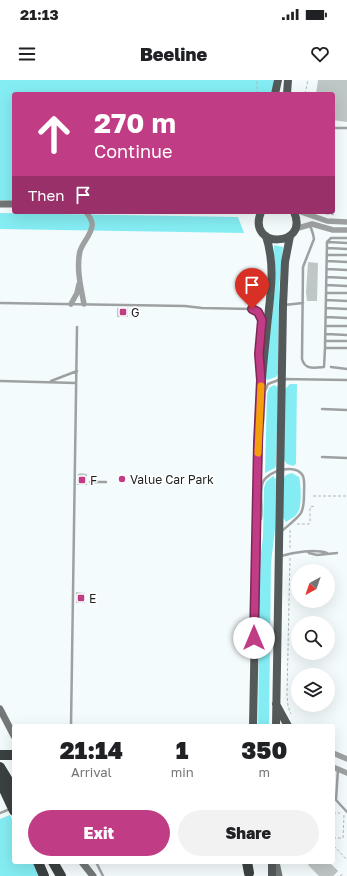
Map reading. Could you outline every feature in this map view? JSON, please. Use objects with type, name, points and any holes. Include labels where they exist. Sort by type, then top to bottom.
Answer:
[{"type":"highway","points":[[0,754],[12,755]]},
{"type":"highway","points":[[0,767],[12,787]]},
{"type":"highway","points":[[0,781],[12,807]]},
{"type":"highway","points":[[39,864],[44,876]]},
{"type":"highway","points":[[54,864],[61,876]]},
{"type":"highway","points":[[248,864],[249,875]]},
{"type":"main road","points":[[275,92],[278,80]]},
{"type":"main road","points":[[287,92],[288,80]]},
{"type":"main road","points":[[260,214],[258,223],[262,233],[266,236],[278,240],[293,232]]},
{"type":"main road","points":[[276,724],[282,305],[285,262],[297,223],[295,214]]},
{"type":"main road","points":[[253,724],[258,443],[261,380],[271,287],[271,253],[266,236]]},
{"type":"main road","points":[[276,704],[290,723]]},
{"type":"main road","points":[[272,864],[272,876]]},
{"type":"street","points":[[0,204],[12,204]]},
{"type":"street","points":[[84,304],[79,267],[80,250],[91,232],[93,224],[87,214]]},
{"type":"street","points":[[307,214],[328,221],[347,222]]},
{"type":"street","points":[[293,232],[309,224],[333,230],[347,230]]},
{"type":"street","points":[[71,304],[77,293],[80,278]]},
{"type":"street","points":[[0,709],[12,732]]},
{"type":"street","points":[[335,754],[347,759]]},
{"type":"street","points":[[335,768],[347,773]]},
{"type":"street","points":[[83,864],[93,876]]},
{"type":"street","points":[[276,864],[279,876]]},
{"type":"lane","points":[[335,128],[347,128]]},
{"type":"lane","points":[[309,224],[314,240],[304,264],[302,359],[305,366],[309,368],[324,367],[326,341],[327,242],[331,238],[347,238]]},
{"type":"lane","points":[[327,242],[347,243]]},
{"type":"lane","points":[[327,248],[347,249]]},
{"type":"lane","points":[[327,255],[347,255]]},
{"type":"lane","points":[[327,261],[347,262]]},
{"type":"lane","points":[[327,269],[347,270]]},
{"type":"lane","points":[[326,277],[347,278]]},
{"type":"lane","points":[[326,285],[347,286]]},
{"type":"lane","points":[[326,293],[347,294]]},
{"type":"lane","points":[[326,300],[347,301]]},
{"type":"lane","points":[[0,303],[185,306],[202,308],[249,309],[258,312],[262,320],[259,354],[261,380]]},
{"type":"lane","points":[[282,305],[303,303]]},
{"type":"lane","points":[[326,308],[347,309]]},
{"type":"lane","points":[[326,317],[347,318]]},
{"type":"lane","points":[[326,326],[347,326]]},
{"type":"lane","points":[[71,724],[77,327]]},
{"type":"lane","points":[[326,334],[347,334]]},
{"type":"lane","points":[[326,341],[347,341]]},
{"type":"lane","points":[[325,348],[347,348]]},
{"type":"lane","points":[[331,367],[347,369]]},
{"type":"lane","points":[[50,382],[77,371]]},
{"type":"lane","points":[[258,443],[264,418],[266,388],[271,382],[281,379],[347,380]]},
{"type":"lane","points":[[0,380],[76,383]]},
{"type":"lane","points":[[322,409],[347,410]]},
{"type":"lane","points":[[322,457],[347,458]]},
{"type":"lane","points":[[256,540],[261,515],[263,482],[269,475],[280,470],[297,470],[302,474],[304,480],[304,506],[302,512],[279,534]]},
{"type":"lane","points":[[90,482],[106,482]]},
{"type":"lane","points":[[278,557],[307,552],[317,555],[336,553]]},
{"type":"lane","points":[[335,768],[336,800],[346,813]]},
{"type":"lane","points":[[0,813],[12,809]]},
{"type":"lane","points":[[97,864],[103,876]]},
{"type":"path","points":[[257,80],[257,92]]},
{"type":"path","points":[[305,92],[308,80]]},
{"type":"path","points":[[313,496],[347,496]]},
{"type":"path","points":[[290,723],[287,695],[290,530],[296,524],[309,524],[310,507],[315,506]]},
{"type":"path","points":[[335,813],[346,813],[343,838],[335,838]]},
{"type":"path","points":[[335,848],[347,860]]},
{"type":"path","points":[[330,864],[337,871],[334,875]]},
{"type":"shaded area","points":[[0,80],[274,80],[272,92],[12,92],[12,201],[0,200]]},
{"type":"shaded area","points":[[0,213],[238,217],[244,233],[0,229]]},
{"type":"shaded area","points":[[274,245],[283,247],[279,289],[278,374],[276,377],[267,380],[266,370],[275,287]]},
{"type":"shaded area","points":[[290,384],[297,384],[296,464],[293,466],[287,464],[284,460],[285,389]]},
{"type":"shaded area","points":[[274,385],[278,387],[276,466],[265,473],[267,394],[269,388]]},
{"type":"shaded area","points":[[292,473],[299,477],[301,500],[297,514],[286,522],[283,517],[284,478],[286,475]]},
{"type":"shaded area","points":[[273,476],[276,479],[275,529],[271,563],[269,724],[258,724],[260,561],[263,536],[264,488],[266,482]]},
{"type":"shaded area","points":[[10,815],[12,819],[12,864],[34,864],[39,876],[0,876],[0,819]]},
{"type":"building","points":[[318,80],[347,80],[347,122],[335,120],[335,92],[316,92]]},
{"type":"building","points":[[308,262],[318,263],[317,301],[307,301],[306,292]]},
{"type":"building","points":[[117,308],[128,308],[128,317],[117,317]]},
{"type":"building","points":[[78,474],[87,474],[87,485],[77,485]]},
{"type":"building","points":[[76,592],[85,593],[85,603],[76,603]]},
{"type":"building","points":[[331,864],[338,871],[333,876],[319,876],[308,865]]},
{"type":"slow traffic","points":[[258,453],[261,386]]},
{"type":"place","name":"G","points":[[123,312]]},
{"type":"place","name":"Value Car Park","points":[[122,479]]},
{"type":"place","name":"F","points":[[82,480]]},
{"type":"place","name":"E","points":[[81,598]]},
{"type":"route","points":[[252,309],[258,312],[262,318],[259,354],[261,380],[258,443],[254,638]]}]
